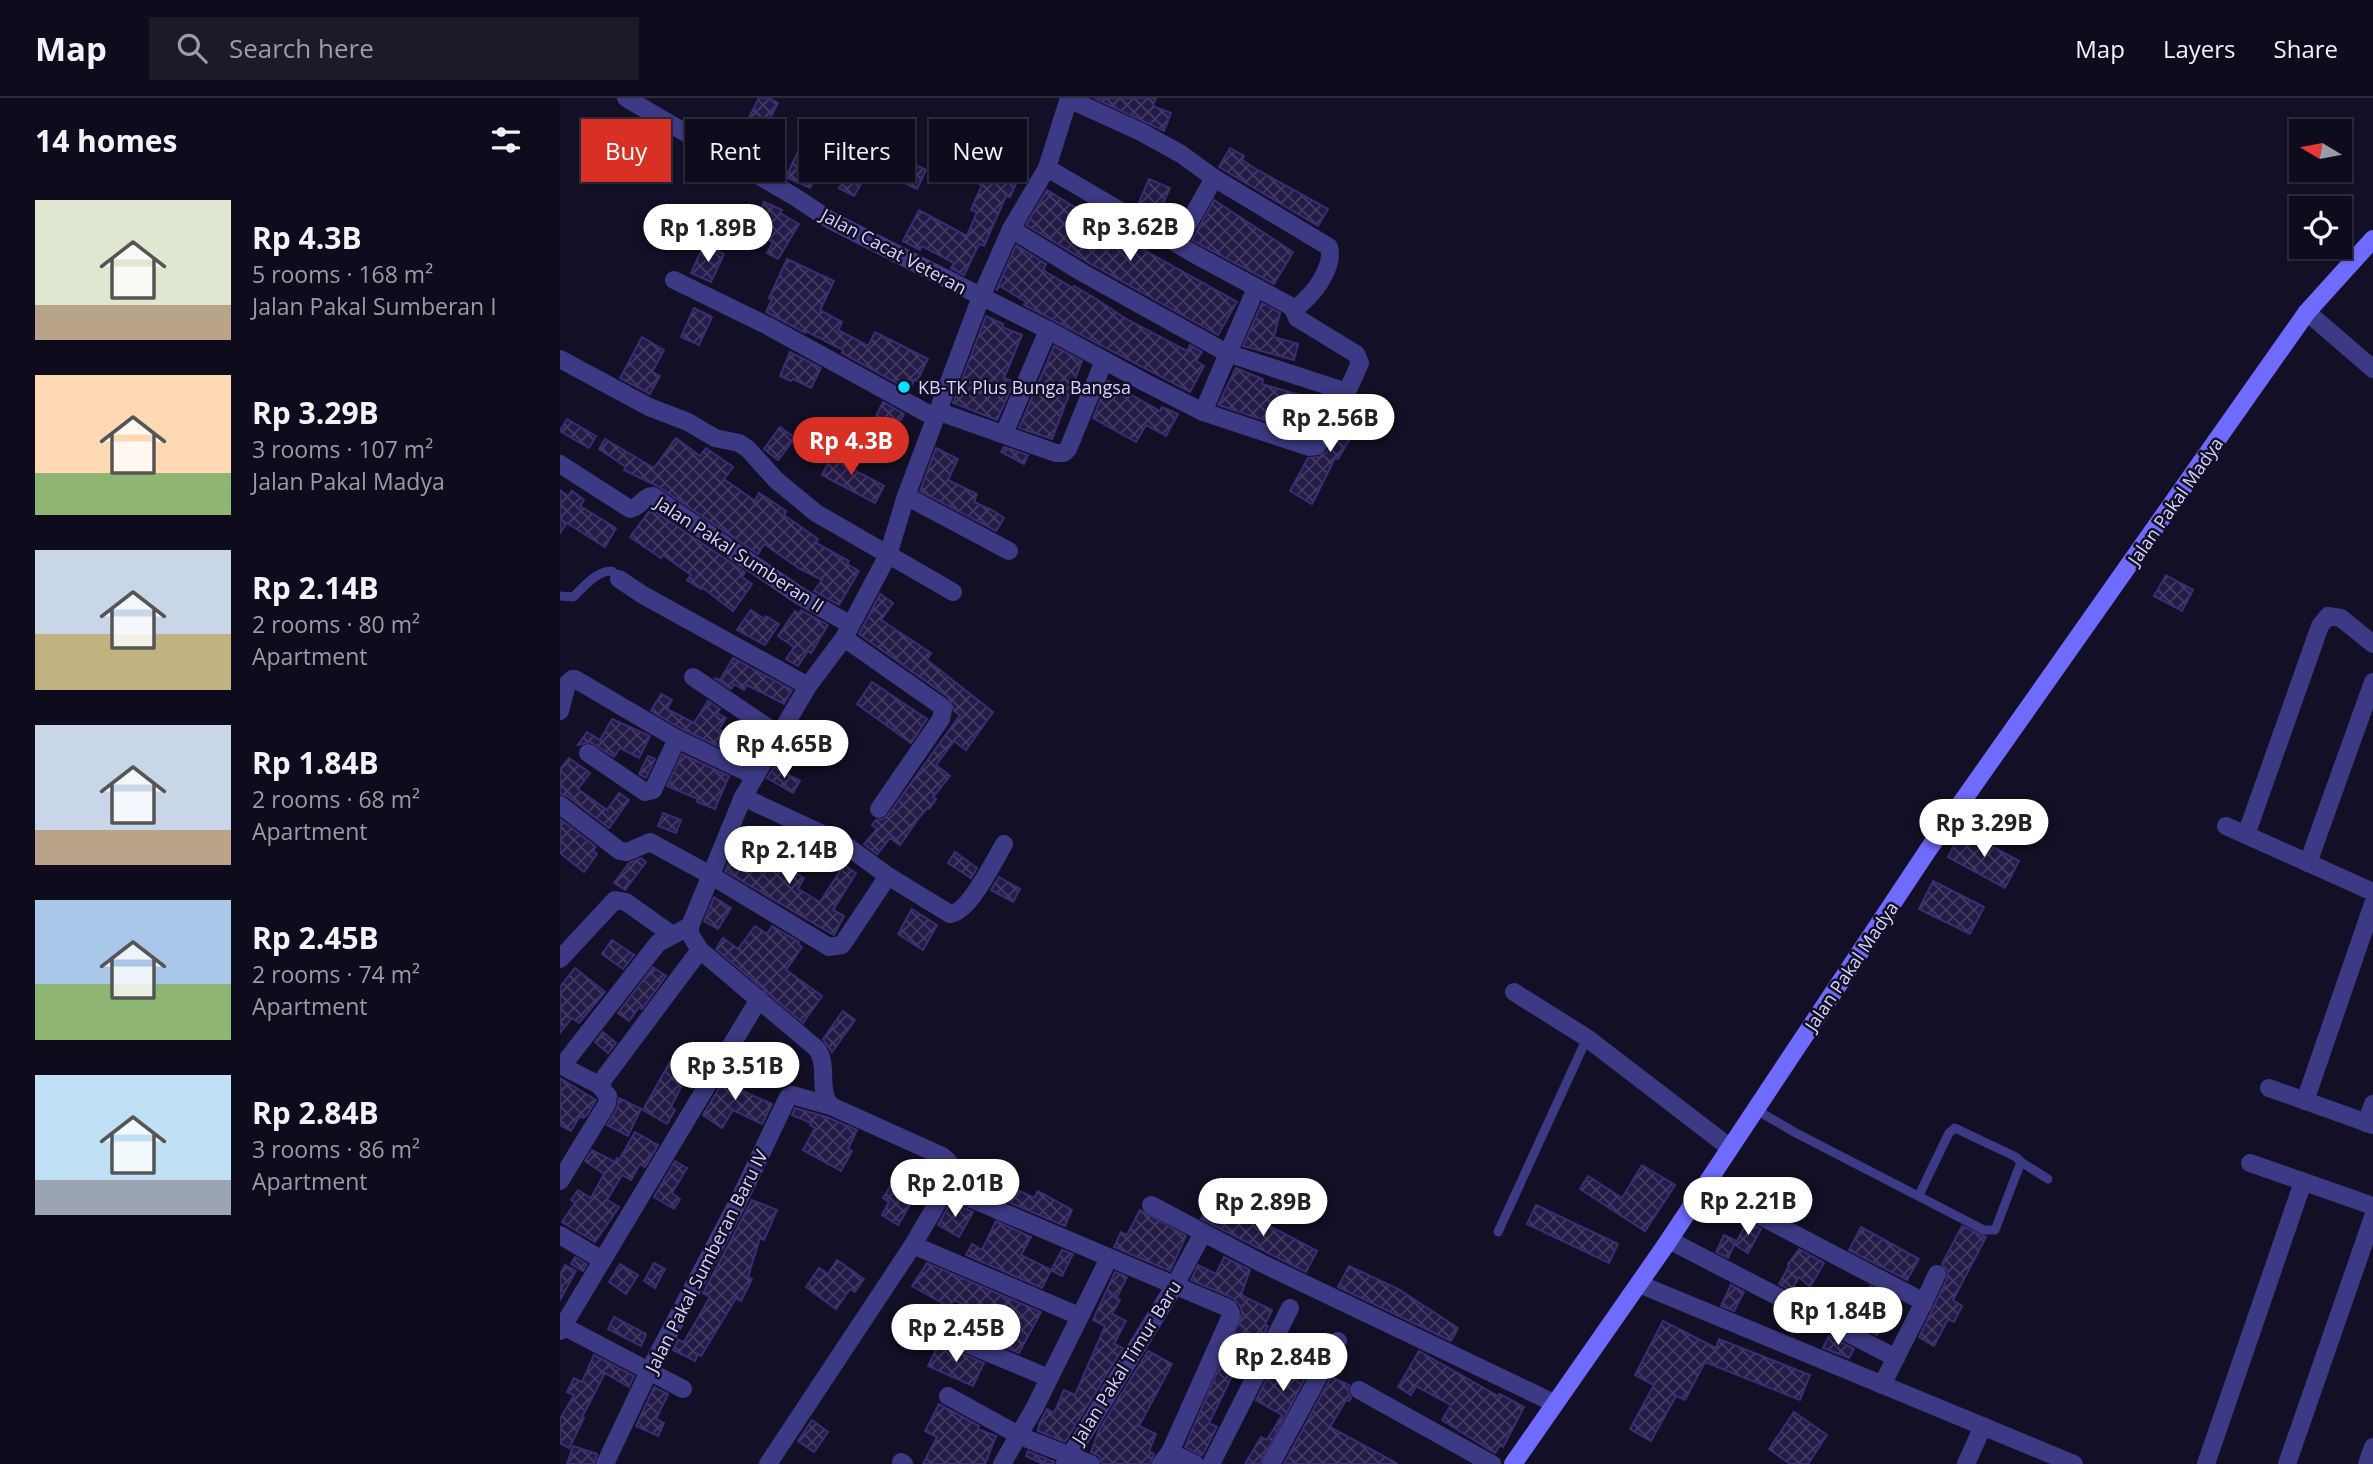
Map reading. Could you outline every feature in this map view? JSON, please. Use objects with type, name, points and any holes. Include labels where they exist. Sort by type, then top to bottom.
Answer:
[{"type":"street","name":"Jalan Cacat Veteran","points":[[626,98],[830,220],[1203,412],[1313,447],[1320,444],[1347,392]]},
{"type":"street","points":[[768,1464],[913,1245],[946,1188],[950,1175],[948,1161],[831,1106],[824,1095],[823,1062],[817,1049],[700,950],[690,934],[690,926],[743,797],[808,686],[848,632],[888,555],[906,496],[981,297],[1011,229],[1047,168],[1069,99],[1181,154],[1214,178],[1329,247],[1330,257],[1321,281],[1307,299],[1294,308]]},
{"type":"street","points":[[1011,229],[1083,273],[1227,353],[1347,392],[1360,363],[1359,356],[1297,318],[1294,308],[1047,168]]},
{"type":"street","points":[[1177,244],[1214,178]]},
{"type":"street","name":"Jalan Pakal Madya","points":[[1513,1464],[1705,1187],[1928,850],[2306,312],[2373,239]]},
{"type":"street","points":[[674,280],[936,414],[1056,453],[1066,451],[1104,360]]},
{"type":"street","points":[[1203,412],[1256,288]]},
{"type":"street","points":[[2306,312],[2373,369]]},
{"type":"street","points":[[1004,434],[1048,330]]},
{"type":"street","points":[[560,359],[649,407],[688,422],[715,438],[739,443],[748,449],[776,480],[816,513],[953,592]]},
{"type":"street","name":"Jalan Pakal Sumberan II","points":[[560,464],[630,509],[653,496],[848,632]]},
{"type":"street","points":[[906,496],[1009,551]]},
{"type":"street","points":[[619,579],[808,686]]},
{"type":"street","points":[[2246,835],[2320,626],[2328,616],[2341,618],[2373,644]]},
{"type":"street","points":[[848,632],[943,710],[941,719],[880,809]]},
{"type":"street","points":[[693,677],[779,735]]},
{"type":"street","points":[[560,711],[567,684],[575,679],[677,739],[755,776]]},
{"type":"street","points":[[2308,863],[2373,682]]},
{"type":"street","points":[[588,753],[645,792],[649,792],[653,790],[677,739]]},
{"type":"street","points":[[743,797],[844,844],[888,876],[954,915],[974,895],[1004,844]]},
{"type":"street","points":[[560,805],[620,851],[627,852],[650,842],[712,876],[825,946],[833,948],[842,945],[888,876]]},
{"type":"street","points":[[2225,826],[2372,890],[2305,1101]]},
{"type":"street","points":[[560,959],[615,900],[626,902],[671,934]]},
{"type":"street","points":[[560,1181],[607,1104],[608,1096],[599,1086],[561,1065],[658,943],[690,926]]},
{"type":"street","points":[[599,1086],[700,950]]},
{"type":"street","points":[[1514,992],[1587,1038],[1729,1147]]},
{"type":"street","points":[[683,1389],[562,1328],[759,999]]},
{"type":"street","points":[[2269,1088],[2370,1124],[2373,1104]]},
{"type":"street","name":"Jalan Pakal Sumberan Baru IV","points":[[605,1464],[649,1371],[739,1200],[788,1097],[795,1096],[831,1106]]},
{"type":"street","points":[[2250,1163],[2373,1206]]},
{"type":"street","points":[[2206,1464],[2304,1182]]},
{"type":"street","points":[[1705,1187],[1924,1301]]},
{"type":"street","points":[[946,1188],[1223,1305],[1231,1313],[1166,1458],[1195,1464]]},
{"type":"street","points":[[1151,1205],[1203,1233],[1554,1403]]},
{"type":"street","points":[[2287,1464],[2373,1217]]},
{"type":"street","name":"Jalan Pakal Timur Baru","points":[[1091,1464],[1067,1459],[1175,1285],[1203,1233]]},
{"type":"street","points":[[560,1235],[602,1260]]},
{"type":"street","points":[[1669,1240],[1896,1358]]},
{"type":"street","points":[[913,1245],[1079,1316]]},
{"type":"street","points":[[1002,1464],[1020,1436],[1110,1258]]},
{"type":"street","points":[[1882,1385],[1937,1274]]},
{"type":"street","points":[[1639,1284],[1983,1426],[2039,1457],[2074,1464]]},
{"type":"street","points":[[1211,1464],[1290,1308]]},
{"type":"street","points":[[953,1338],[1049,1378]]},
{"type":"street","points":[[1270,1464],[1338,1341]]},
{"type":"street","points":[[1359,1390],[1492,1464]]},
{"type":"street","points":[[948,1396],[1067,1459]]},
{"type":"street","points":[[1966,1464],[1983,1426]]},
{"type":"street","points":[[2367,1464],[2373,1447]]},
{"type":"lane","points":[[560,596],[573,597],[600,573],[606,571],[612,571],[619,579]]},
{"type":"lane","points":[[1498,1232],[1587,1038]]},
{"type":"lane","points":[[1755,1109],[1794,1132],[1989,1231],[1995,1230],[2021,1162]]},
{"type":"lane","points":[[1919,1195],[1949,1133],[1955,1128],[2016,1157],[2048,1179]]},
{"type":"building","points":[[759,98],[768,98],[778,103],[770,119],[748,119]]},
{"type":"building","points":[[1094,98],[1156,98],[1153,106],[1171,113],[1164,131]]},
{"type":"building","points":[[1230,148],[1244,156],[1242,160],[1256,169],[1328,209],[1318,226],[1219,167]]},
{"type":"building","points":[[799,150],[799,182],[813,182],[810,188],[786,177]]},
{"type":"building","points":[[915,165],[926,170],[917,189],[902,182],[915,182]]},
{"type":"building","points":[[1149,179],[1170,188],[1156,219],[1137,207]]},
{"type":"building","points":[[843,182],[862,182],[854,196],[839,188]]},
{"type":"building","points":[[1017,182],[1010,197],[1006,196],[984,246],[979,244],[964,275],[951,268],[954,263],[922,246],[920,250],[903,241],[919,210],[967,236],[977,212],[971,210],[982,185],[977,183]]},
{"type":"building","points":[[1047,190],[1151,254],[1237,302],[1218,335],[1026,225]]},
{"type":"building","points":[[1214,200],[1293,252],[1274,284],[1192,240]]},
{"type":"building","points":[[764,202],[782,210],[780,213],[799,224],[778,259],[767,253],[773,242],[751,232]]},
{"type":"building","points":[[704,245],[724,254],[711,282],[691,273]]},
{"type":"building","points":[[1016,245],[1046,264],[1043,270],[1098,300],[1126,319],[1187,351],[1190,345],[1202,352],[1196,361],[1204,366],[1190,392],[1024,305],[1026,302],[1000,286],[996,291]]},
{"type":"building","points":[[787,259],[834,281],[820,310],[842,322],[838,330],[868,346],[875,332],[928,359],[917,381],[915,379],[909,390],[842,353],[843,350],[766,312],[772,299],[769,298]]},
{"type":"building","points":[[1262,303],[1280,313],[1274,337],[1298,344],[1294,360],[1243,346]]},
{"type":"building","points":[[694,308],[712,317],[699,345],[681,337]]},
{"type":"building","points":[[986,316],[1003,324],[1002,327],[1022,335],[1004,378],[1014,382],[997,420],[953,403]]},
{"type":"building","points":[[642,337],[664,350],[652,372],[660,376],[650,394],[620,378]]},
{"type":"building","points":[[1054,346],[1082,361],[1052,439],[1019,428]]},
{"type":"building","points":[[790,352],[821,368],[811,388],[780,376]]},
{"type":"building","points":[[1236,368],[1263,379],[1262,384],[1306,397],[1297,431],[1218,405]]},
{"type":"building","points":[[1108,381],[1160,411],[1162,407],[1178,414],[1166,436],[1146,425],[1136,442],[1093,418]]},
{"type":"building","points":[[1358,396],[1373,406],[1338,459],[1335,458],[1312,504],[1290,491],[1308,458],[1319,457],[1327,452]]},
{"type":"building","points":[[883,402],[904,414],[901,420],[898,419],[883,449],[865,439]]},
{"type":"building","points":[[567,419],[596,436],[589,448],[560,431]]},
{"type":"building","points":[[780,427],[795,438],[778,460],[764,449]]},
{"type":"building","points":[[676,438],[700,456],[706,448],[733,467],[724,479],[755,501],[759,493],[773,502],[786,511],[784,515],[818,539],[816,543],[849,561],[847,564],[859,571],[839,605],[814,591],[822,580],[800,569],[764,544],[758,554],[659,487],[624,470],[626,467],[599,449],[605,439],[654,468]]},
{"type":"building","points":[[1004,447],[1028,455],[1024,464],[1001,452]]},
{"type":"building","points":[[936,448],[958,459],[948,480],[977,494],[974,502],[1004,518],[996,531],[920,491]]},
{"type":"building","points":[[835,449],[857,460],[852,469],[884,486],[875,503],[822,475]]},
{"type":"building","points":[[560,490],[568,496],[572,491],[584,500],[580,506],[616,528],[605,547],[567,523],[560,533]]},
{"type":"building","points":[[651,509],[745,572],[742,577],[752,584],[733,611],[703,588],[687,580],[691,575],[663,555],[661,558],[630,537]]},
{"type":"building","points":[[2166,575],[2193,590],[2182,611],[2154,596]]},
{"type":"building","points":[[880,594],[893,603],[881,620],[931,653],[927,660],[993,712],[966,750],[954,741],[936,765],[950,776],[933,797],[936,799],[929,809],[918,819],[900,845],[890,838],[877,854],[864,844],[877,829],[872,825],[876,820],[888,815],[960,715],[954,711],[948,697],[859,634]]},
{"type":"building","points":[[751,610],[764,619],[766,616],[779,624],[765,645],[737,630]]},
{"type":"building","points":[[801,610],[828,625],[811,653],[808,651],[798,666],[786,659],[794,647],[778,636],[795,611],[799,614]]},
{"type":"building","points":[[733,658],[792,690],[784,704],[747,685],[744,690],[734,684],[731,689],[714,678],[720,680]]},
{"type":"building","points":[[872,682],[927,719],[911,743],[857,704]]},
{"type":"building","points":[[661,694],[672,700],[667,709],[694,723],[708,701],[720,709],[717,713],[726,718],[719,729],[731,738],[726,746],[749,757],[747,760],[651,711]]},
{"type":"building","points":[[612,719],[650,736],[639,758],[620,748],[614,757],[590,742],[578,745],[587,732],[600,740]]},
{"type":"building","points":[[682,754],[729,776],[715,809],[667,786]]},
{"type":"building","points":[[648,756],[655,759],[646,778],[639,774]]},
{"type":"building","points":[[569,758],[590,773],[578,789],[607,810],[619,793],[629,800],[609,828],[567,796],[560,794],[560,769]]},
{"type":"building","points":[[774,767],[800,781],[793,793],[767,778]]},
{"type":"building","points":[[663,813],[681,820],[676,833],[658,826]]},
{"type":"building","points":[[560,819],[596,847],[593,851],[597,854],[584,872],[560,853]]},
{"type":"building","points":[[1962,830],[2019,861],[2005,888],[1948,857]]},
{"type":"building","points":[[737,843],[761,852],[804,878],[798,889],[820,902],[844,865],[856,873],[833,910],[844,916],[834,935],[725,871]]},
{"type":"building","points":[[955,852],[977,868],[971,878],[948,863]]},
{"type":"building","points":[[641,858],[646,862],[625,890],[614,883],[629,863]]},
{"type":"building","points":[[999,877],[1020,889],[1013,902],[991,890]]},
{"type":"building","points":[[1933,881],[1984,907],[1970,934],[1919,909]]},
{"type":"building","points":[[714,897],[731,908],[718,929],[704,921]]},
{"type":"building","points":[[912,909],[937,925],[923,950],[898,934]]},
{"type":"building","points":[[755,926],[767,934],[772,926],[799,942],[802,947],[786,970],[822,996],[803,1023],[716,949],[723,938],[738,949]]},
{"type":"building","points":[[612,940],[634,955],[623,969],[602,954]]},
{"type":"building","points":[[653,967],[666,976],[642,1009],[639,1007],[629,1021],[618,1013]]},
{"type":"building","points":[[575,968],[605,992],[579,1023],[572,1018],[560,1033],[560,987]]},
{"type":"building","points":[[843,1011],[855,1020],[832,1052],[823,1039]]},
{"type":"building","points":[[603,1032],[616,1043],[608,1053],[595,1042]]},
{"type":"building","points":[[688,1056],[706,1066],[692,1088],[683,1083],[671,1107],[675,1110],[667,1124],[643,1110],[670,1062],[682,1069]]},
{"type":"building","points":[[731,1068],[746,1077],[738,1089],[772,1104],[762,1124],[733,1110],[722,1128],[703,1115]]},
{"type":"building","points":[[560,1078],[596,1100],[587,1115],[583,1118],[580,1116],[571,1131],[560,1125]]},
{"type":"building","points":[[619,1098],[641,1109],[628,1136],[607,1125],[617,1109]]},
{"type":"building","points":[[795,1108],[827,1117],[857,1130],[848,1149],[852,1151],[841,1171],[803,1150],[815,1128],[811,1123],[792,1115]]},
{"type":"building","points":[[635,1132],[658,1145],[645,1167],[640,1164],[631,1180],[622,1175],[607,1200],[619,1207],[595,1242],[562,1222],[575,1203],[571,1200],[578,1190],[591,1198],[604,1174],[585,1161],[592,1150],[615,1162],[617,1158],[619,1160]]},
{"type":"building","points":[[675,1161],[687,1168],[672,1193],[680,1199],[674,1209],[654,1197]]},
{"type":"building","points":[[1642,1165],[1675,1185],[1645,1231],[1580,1189],[1588,1176],[1622,1198]]},
{"type":"building","points":[[997,1174],[1010,1181],[1008,1185],[1034,1198],[1038,1191],[1072,1210],[1065,1226],[987,1193]]},
{"type":"building","points":[[891,1185],[914,1198],[898,1225],[882,1215],[889,1202],[883,1198]]},
{"type":"building","points":[[752,1200],[777,1210],[764,1240],[760,1238],[748,1277],[752,1279],[741,1301],[736,1298],[701,1356],[698,1354],[695,1361],[673,1350],[678,1340],[684,1342],[710,1297],[703,1293]]},
{"type":"building","points":[[951,1202],[973,1212],[959,1237],[938,1225]]},
{"type":"building","points":[[1208,1204],[1247,1224],[1251,1216],[1317,1251],[1306,1272],[1201,1219]]},
{"type":"building","points":[[1536,1205],[1618,1244],[1609,1263],[1527,1224]]},
{"type":"building","points":[[1140,1210],[1186,1236],[1170,1271],[1114,1247],[1121,1232],[1127,1235]]},
{"type":"building","points":[[996,1221],[1031,1237],[1021,1255],[1051,1270],[1042,1288],[966,1255],[972,1244],[982,1250]]},
{"type":"building","points":[[1747,1222],[1761,1229],[1748,1253],[1735,1245]]},
{"type":"building","points":[[1962,1226],[1986,1237],[1953,1300],[1962,1306],[1954,1322],[1948,1319],[1934,1346],[1919,1337],[1947,1279],[1948,1272],[1942,1264]]},
{"type":"building","points":[[1861,1227],[1919,1259],[1907,1280],[1849,1250]]},
{"type":"building","points":[[1724,1235],[1736,1241],[1728,1258],[1716,1252]]},
{"type":"building","points":[[1799,1249],[1824,1263],[1810,1287],[1799,1277],[1791,1291],[1779,1284],[1788,1264]]},
{"type":"building","points":[[1062,1250],[1073,1254],[1062,1276],[1051,1270]]},
{"type":"building","points":[[575,1257],[587,1264],[583,1271],[571,1264]]},
{"type":"building","points":[[1224,1257],[1250,1270],[1241,1295],[1272,1310],[1265,1325],[1268,1326],[1246,1370],[1237,1366],[1209,1423],[1217,1427],[1202,1456],[1185,1447],[1242,1314],[1241,1307],[1233,1298],[1191,1280],[1198,1265],[1216,1274]]},
{"type":"building","points":[[837,1260],[864,1279],[855,1292],[850,1289],[836,1309],[806,1287],[819,1268],[828,1274]]},
{"type":"building","points":[[654,1263],[665,1269],[655,1288],[644,1281]]},
{"type":"building","points":[[927,1263],[1041,1312],[1019,1353],[971,1333],[979,1312],[954,1300],[949,1307],[912,1286]]},
{"type":"building","points":[[620,1264],[638,1275],[626,1294],[609,1282]]},
{"type":"building","points":[[565,1265],[576,1271],[560,1300],[560,1274]]},
{"type":"building","points":[[1349,1266],[1398,1289],[1458,1328],[1451,1341],[1338,1287]]},
{"type":"building","points":[[1115,1272],[1127,1277],[1117,1297],[1108,1293],[1120,1300],[1112,1314],[1126,1321],[1114,1344],[1123,1348],[1065,1442],[1038,1431],[1039,1424],[1047,1409],[1054,1413],[1064,1390],[1075,1395],[1105,1326],[1093,1320]]},
{"type":"building","points":[[1731,1285],[1744,1292],[1734,1311],[1721,1306]]},
{"type":"building","points":[[1870,1286],[1897,1300],[1877,1335],[1852,1322]]},
{"type":"building","points":[[614,1317],[646,1334],[641,1346],[608,1329]]},
{"type":"building","points":[[1663,1321],[1716,1348],[1719,1339],[1810,1375],[1800,1400],[1705,1362],[1685,1400],[1676,1396],[1651,1441],[1630,1429],[1654,1385],[1635,1375]]},
{"type":"building","points":[[1314,1335],[1325,1340],[1260,1464],[1245,1464],[1261,1437],[1267,1440],[1282,1415],[1256,1400],[1277,1359],[1297,1370]]},
{"type":"building","points":[[1829,1336],[1854,1349],[1849,1358],[1823,1348]]},
{"type":"building","points":[[941,1340],[949,1348],[984,1363],[973,1386],[928,1366]]},
{"type":"building","points":[[1148,1351],[1172,1364],[1139,1426],[1156,1434],[1149,1451],[1154,1454],[1150,1464],[1102,1464],[1099,1456],[1091,1452],[1099,1430]]},
{"type":"building","points":[[1419,1351],[1498,1396],[1500,1394],[1524,1407],[1503,1447],[1500,1445],[1495,1453],[1442,1420],[1451,1405],[1416,1386],[1411,1395],[1398,1387]]},
{"type":"building","points":[[594,1355],[634,1376],[629,1387],[605,1373],[569,1448],[560,1443],[560,1419],[574,1395],[567,1392],[574,1378],[582,1382]]},
{"type":"building","points":[[1331,1377],[1349,1385],[1351,1398],[1346,1400],[1330,1427],[1398,1464],[1284,1464]]},
{"type":"building","points":[[654,1387],[668,1394],[656,1419],[664,1423],[658,1436],[636,1426]]},
{"type":"building","points":[[939,1404],[979,1426],[978,1429],[996,1436],[985,1464],[923,1464],[937,1437],[925,1431]]},
{"type":"building","points":[[1794,1412],[1827,1435],[1808,1464],[1790,1464],[1769,1449]]},
{"type":"building","points":[[812,1420],[828,1432],[814,1452],[798,1441]]},
{"type":"building","points":[[573,1446],[597,1454],[594,1464],[567,1464]]},
{"type":"building","points":[[1028,1451],[1054,1464],[1043,1464],[1026,1456]]},
{"type":"place","name":"KB-TK Plus Bunga Bangsa","points":[[904,387]]}]
